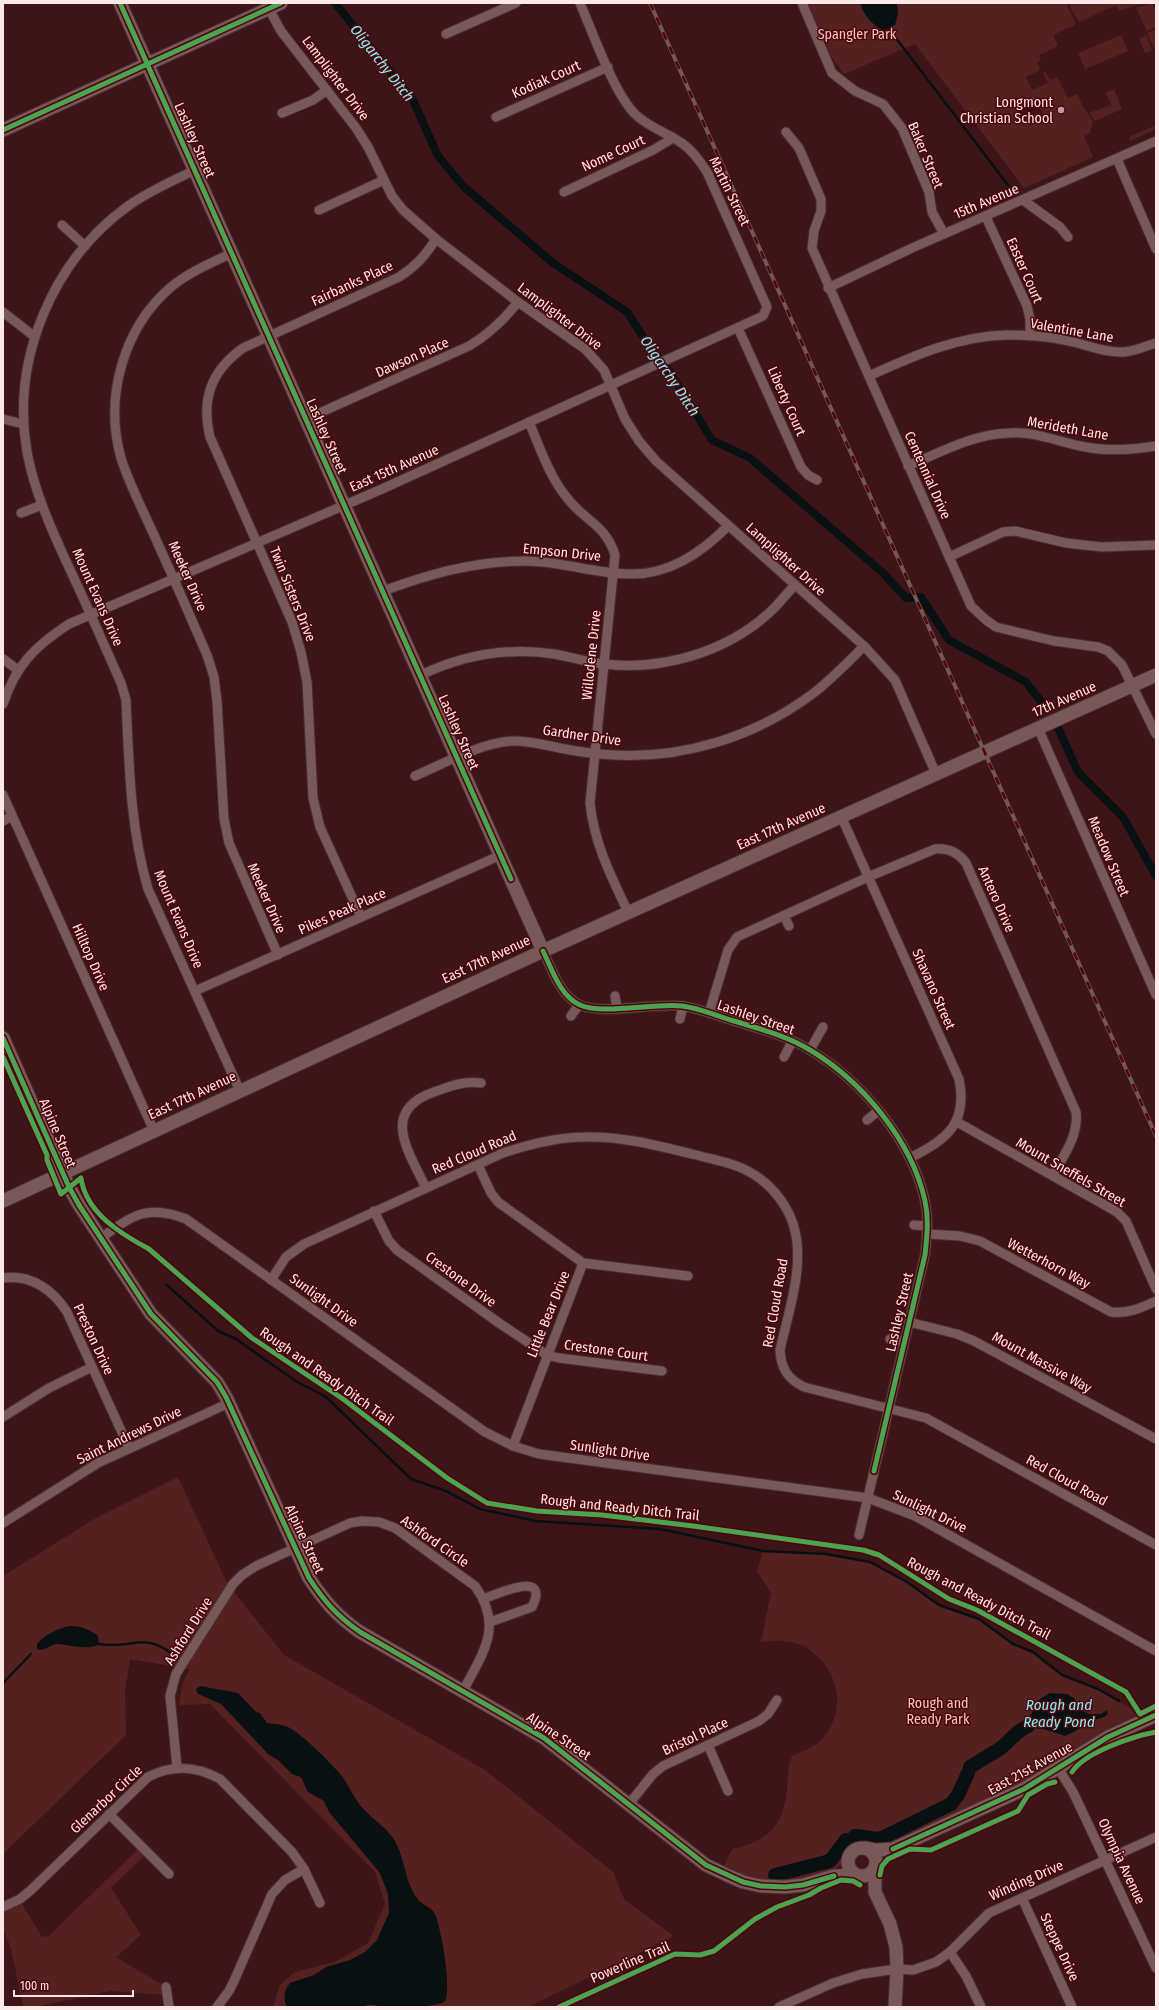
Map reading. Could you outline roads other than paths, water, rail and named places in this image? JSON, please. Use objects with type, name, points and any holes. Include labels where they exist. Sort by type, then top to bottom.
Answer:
[{"type":"street","name":"Lashley Street","points":[[120,3],[543,951],[562,989],[579,1005],[598,1009],[655,1004],[683,1006],[774,1033],[810,1050],[835,1068],[859,1089],[891,1126],[910,1158],[918,1176],[925,1201],[928,1230],[909,1322],[859,1535]]},
{"type":"street","points":[[3,130],[281,3]]},
{"type":"street","points":[[446,34],[516,3]]},
{"type":"street","name":"Martin Street","points":[[580,3],[608,67],[626,102],[636,115],[648,125],[684,144],[697,156],[707,172],[768,307],[767,311]]},
{"type":"street","name":"Baker Street","points":[[802,3],[832,73],[855,91],[883,104],[902,128],[929,192],[932,212],[944,234]]},
{"type":"street","name":"Lamplighter Drive","points":[[268,8],[281,31],[356,128],[368,147],[392,196],[403,210],[436,240],[518,302],[585,349],[600,366],[625,419],[639,441],[656,462],[864,646],[895,680],[936,774]]},
{"type":"street","name":"Kodiak Court","points":[[496,117],[608,67]]},
{"type":"street","points":[[282,113],[314,100],[327,90]]},
{"type":"street","name":"Centennial Drive","points":[[786,132],[799,148],[821,200],[821,211],[814,231],[812,248],[828,288],[869,376],[971,606],[996,627],[1104,649],[1115,656],[1133,685],[1156,734]]},
{"type":"street","name":"Nome Court","points":[[564,192],[653,150],[672,138]]},
{"type":"street","name":"15th Avenue","points":[[828,288],[944,234],[986,217],[1156,141]]},
{"type":"street","points":[[1117,159],[1156,249]]},
{"type":"street","name":"Mount Evans Drive","points":[[195,170],[153,190],[128,206],[105,225],[85,246],[66,270],[51,296],[35,337],[28,366],[24,395],[23,424],[27,453],[42,506],[122,683],[126,700],[134,830],[148,889],[240,1091]]},
{"type":"street","points":[[319,210],[384,180]]},
{"type":"street","points":[[1023,200],[1060,227],[1068,237]]},
{"type":"street","name":"Easter Court","points":[[986,217],[1027,306],[1030,319],[1030,336]]},
{"type":"street","points":[[62,225],[85,246]]},
{"type":"street","name":"Fairbanks Place","points":[[269,337],[399,278],[413,268],[425,256],[436,240]]},
{"type":"street","name":"Meeker Drive","points":[[232,253],[192,273],[171,287],[154,305],[139,325],[128,348],[120,372],[115,418],[122,458],[207,655],[214,677],[217,701],[224,819],[229,843],[278,955]]},
{"type":"street","name":"Dawson Place","points":[[306,419],[469,346],[486,336],[501,323],[518,302]]},
{"type":"street","name":"East 15th Avenue","points":[[18,670],[32,652],[50,636],[69,624],[345,505],[657,363],[738,328],[763,316],[767,311]]},
{"type":"street","points":[[3,312],[35,337]]},
{"type":"street","name":"Liberty Court","points":[[738,328],[801,467],[808,475],[817,480]]},
{"type":"street","name":"Valentine Lane","points":[[869,376],[921,353],[956,342],[985,336],[1030,336],[1057,339],[1109,352],[1125,352],[1156,342]]},
{"type":"street","name":"Twin Sisters Drive","points":[[269,337],[243,348],[222,366],[212,382],[206,410],[210,438],[292,622],[301,652],[308,697],[313,798],[316,813],[320,827],[361,917]]},
{"type":"street","points":[[3,419],[23,424]]},
{"type":"street","name":"Willodene Drive","points":[[529,422],[555,482],[567,499],[603,530],[615,554],[590,803],[592,820],[599,848],[628,912]]},
{"type":"street","name":"Merideth Lane","points":[[908,466],[965,441],[987,435],[1010,432],[1032,434],[1080,446],[1109,450],[1134,450],[1156,446]]},
{"type":"street","points":[[21,514],[42,506]]},
{"type":"street","name":"Empson Drive","points":[[383,591],[419,578],[454,568],[490,562],[526,561],[560,563],[628,574],[645,573],[667,568],[688,559],[708,546],[728,526]]},
{"type":"street","points":[[949,557],[1003,532],[1015,531],[1066,543],[1102,548],[1156,545]]},
{"type":"street","points":[[421,675],[454,661],[485,654],[508,652],[555,654],[604,664],[645,665],[668,662],[698,654],[726,642],[752,626],[770,612],[795,585]]},
{"type":"street","name":"Gardner Drive","points":[[415,776],[486,746],[512,741],[533,742],[594,754],[647,755],[673,753],[699,748],[733,737],[766,723],[812,694],[839,671],[864,646]]},
{"type":"street","points":[[3,659],[18,670],[3,704]]},
{"type":"street","name":"17th Avenue","points":[[985,752],[1156,675]]},
{"type":"street","name":"Meadow Street","points":[[1038,728],[1156,995]]},
{"type":"street","name":"East 17th Avenue","points":[[3,1201],[628,912],[985,752]]},
{"type":"street","name":"Hilltop Drive","points":[[3,794],[154,1131]]},
{"type":"street","points":[[3,820],[12,816]]},
{"type":"street","name":"Shavano Street","points":[[841,816],[959,1079],[962,1094],[961,1108],[957,1122],[946,1136],[933,1146],[910,1158]]},
{"type":"street","name":"Antero Drive","points":[[709,1013],[724,949],[737,937],[868,877],[935,849],[943,848],[954,851],[961,857],[969,870],[1076,1112],[1077,1122],[1075,1133],[1053,1175]]},
{"type":"street","name":"Pikes Peak Place","points":[[195,991],[501,855]]},
{"type":"street","points":[[784,916],[789,926]]},
{"type":"street","points":[[615,996],[617,1008]]},
{"type":"street","points":[[571,1016],[579,1005]]},
{"type":"street","points":[[680,1019],[683,1006]]},
{"type":"street","points":[[810,1050],[824,1027]]},
{"type":"street","name":"Alpine Street","points":[[3,1038],[63,1173],[79,1205],[152,1314],[217,1382],[229,1403],[309,1578],[326,1604],[340,1618],[360,1632],[544,1738],[706,1865],[744,1882],[761,1886],[785,1887],[803,1885],[834,1876]]},
{"type":"street","points":[[784,1057],[792,1042]]},
{"type":"street","points":[[426,1188],[404,1140],[402,1128],[406,1110],[419,1097],[465,1081],[481,1083]]},
{"type":"street","points":[[867,1120],[878,1111]]},
{"type":"street","name":"Mount Sneffels Street","points":[[957,1122],[1117,1212],[1126,1221],[1156,1289]]},
{"type":"street","points":[[1075,1133],[1084,1137]]},
{"type":"street","name":"Red Cloud Road","points":[[271,1280],[286,1257],[294,1250],[374,1211],[503,1153],[529,1144],[556,1139],[585,1137],[614,1138],[643,1142],[735,1165],[753,1174],[769,1186],[790,1215],[798,1245],[798,1266],[780,1350],[781,1362],[786,1373],[794,1382],[804,1387],[926,1418],[1156,1545]]},
{"type":"street","name":"Little Bear Drive","points":[[478,1165],[490,1193],[498,1202],[583,1263],[513,1446]]},
{"type":"street","name":"Crestone Drive","points":[[374,1211],[389,1241],[397,1250],[499,1323],[547,1355]]},
{"type":"street","name":"Sunlight Drive","points":[[101,1238],[128,1218],[142,1213],[171,1213],[186,1219],[485,1432],[513,1446],[539,1454],[868,1498],[915,1516],[1156,1651]]},
{"type":"street","points":[[914,1225],[928,1230]]},
{"type":"street","name":"Wetterhorn Way","points":[[928,1230],[960,1236],[980,1242],[1111,1312],[1123,1313],[1134,1311],[1156,1301]]},
{"type":"street","points":[[583,1263],[688,1276]]},
{"type":"street","name":"Preston Drive","points":[[3,1278],[23,1279],[38,1284],[52,1292],[67,1312],[129,1448]]},
{"type":"street","name":"Mount Massive Way","points":[[909,1322],[958,1334],[974,1341],[1156,1439]]},
{"type":"street","name":"Lashley Street","points":[[890,1339],[904,1342]]},
{"type":"street","name":"Crestone Court","points":[[547,1355],[559,1358],[662,1371]]},
{"type":"street","points":[[3,1417],[49,1388],[92,1367]]},
{"type":"street","name":"Saint Andrews Drive","points":[[3,1522],[98,1463],[229,1403]]},
{"type":"street","name":"Ashford Circle","points":[[295,1548],[350,1523],[362,1521],[379,1522],[395,1528],[475,1586],[483,1599],[490,1622],[489,1636],[486,1649],[463,1691]]},
{"type":"street","name":"Ashford Drive","points":[[177,1767],[170,1696],[176,1674],[233,1584],[242,1575],[256,1566],[295,1548]]},
{"type":"street","points":[[483,1599],[524,1585],[532,1587],[535,1592],[536,1600],[532,1607],[490,1622]]},
{"type":"street","name":"Bristol Place","points":[[629,1804],[657,1770],[759,1721],[768,1714],[777,1700]]},
{"type":"street","name":"East 21st Avenue","points":[[866,1848],[876,1850],[892,1849],[1024,1789],[1108,1737],[1156,1715]]},
{"type":"street","points":[[708,1745],[728,1791]]},
{"type":"street","name":"Glenarbor Circle","points":[[3,1907],[20,1899],[31,1890],[148,1777],[166,1769],[177,1767],[200,1770],[220,1779],[292,1852],[304,1870],[320,1903]]},
{"type":"street","name":"Olympia Avenue","points":[[1058,1768],[1074,1792],[1156,1968]]},
{"type":"street","points":[[110,1814],[169,1874]]},
{"type":"street","name":"Winding Drive","points":[[779,2007],[833,1983],[862,1974],[897,1969],[913,1970],[936,1962],[950,1952],[988,1912],[1156,1837]]},
{"type":"street","points":[[834,1876],[854,1850],[866,1848],[875,1857],[876,1892],[890,1924],[896,1947],[897,1969],[895,2007]]},
{"type":"street","name":"East 21st Avenue","points":[[875,1867],[892,1849]]},
{"type":"street","points":[[847,1861],[849,1869],[876,1892]]},
{"type":"street","points":[[834,1876],[868,1876],[875,1867]]},
{"type":"street","points":[[216,2007],[229,1991],[234,1981],[272,1894],[285,1880],[304,1870]]},
{"type":"street","name":"Steppe Drive","points":[[1022,1898],[1072,2007]]},
{"type":"street","points":[[950,1952],[966,1976],[981,2007]]},
{"type":"street","points":[[166,1987],[169,2007]]},
{"type":"water","points":[[860,3],[897,3],[898,14],[895,25],[884,30],[876,26],[866,16]]},
{"type":"water","points":[[70,1626],[81,1627],[91,1631],[98,1636],[99,1644],[96,1646],[86,1647],[58,1644],[40,1650],[37,1649],[37,1644],[47,1635],[56,1630]]},
{"type":"water","points":[[200,1686],[238,1693],[256,1712],[260,1713],[267,1723],[285,1726],[294,1730],[316,1749],[342,1776],[359,1804],[368,1814],[383,1826],[395,1841],[413,1892],[421,1902],[435,1914],[443,1945],[447,1974],[446,1996],[444,2002],[423,2007],[404,2008],[387,2008],[375,2005],[362,2007],[287,2007],[285,1995],[286,1989],[290,1983],[314,1975],[326,1967],[350,1960],[365,1952],[377,1940],[389,1913],[388,1894],[380,1873],[329,1812],[324,1801],[308,1792],[301,1777],[292,1774],[278,1760],[269,1755],[221,1704],[198,1694],[196,1689]]},
{"type":"water","name":"Rough and Ready Pond","points":[[1050,1693],[1067,1694],[1074,1698],[1083,1711],[1089,1714],[1101,1714],[1107,1710],[1108,1714],[1104,1717],[1088,1722],[1074,1732],[1065,1736],[1044,1729],[1030,1728],[1026,1723],[1040,1699]]},
{"type":"waterway","name":"Oligarchy Ditch","points":[[335,3],[413,100],[438,156],[463,186],[553,263],[627,312],[653,352],[670,372],[712,440],[750,458],[883,573],[906,598],[921,597],[949,640],[1026,682],[1042,703]]},
{"type":"waterway","points":[[889,29],[1011,189]]},
{"type":"waterway","name":"Oligarchy Ditch","points":[[1059,730],[1078,772],[1123,817],[1156,876]]},
{"type":"waterway","points":[[167,1285],[218,1331],[236,1339],[297,1382],[325,1396],[411,1479],[446,1491],[480,1509],[536,1521],[660,1529],[763,1551],[826,1554],[870,1562],[907,1582],[939,1605],[979,1619],[1013,1644],[1033,1652],[1062,1675],[1098,1689],[1119,1701]]},
{"type":"waterway","points":[[99,1644],[119,1645],[145,1642],[162,1647],[172,1654]]},
{"type":"waterway","points":[[3,1683],[31,1654]]},
{"type":"waterway","points":[[970,1767],[1001,1748],[1018,1732],[1028,1726]]},
{"type":"waterway","points":[[855,1836],[875,1839],[882,1838],[951,1804],[958,1795],[968,1773]]},
{"type":"waterway","points":[[775,1875],[830,1861],[846,1840]]},
{"type":"railway","points":[[650,3],[1156,1136]]},
{"type":"place","name":"Longmont Christian School","points":[[1061,110]]},
{"type":"park label","name":"Spangler Park","points":[[857,34]]},
{"type":"park label","name":"Rough and Ready Park","points":[[938,1712]]}]
